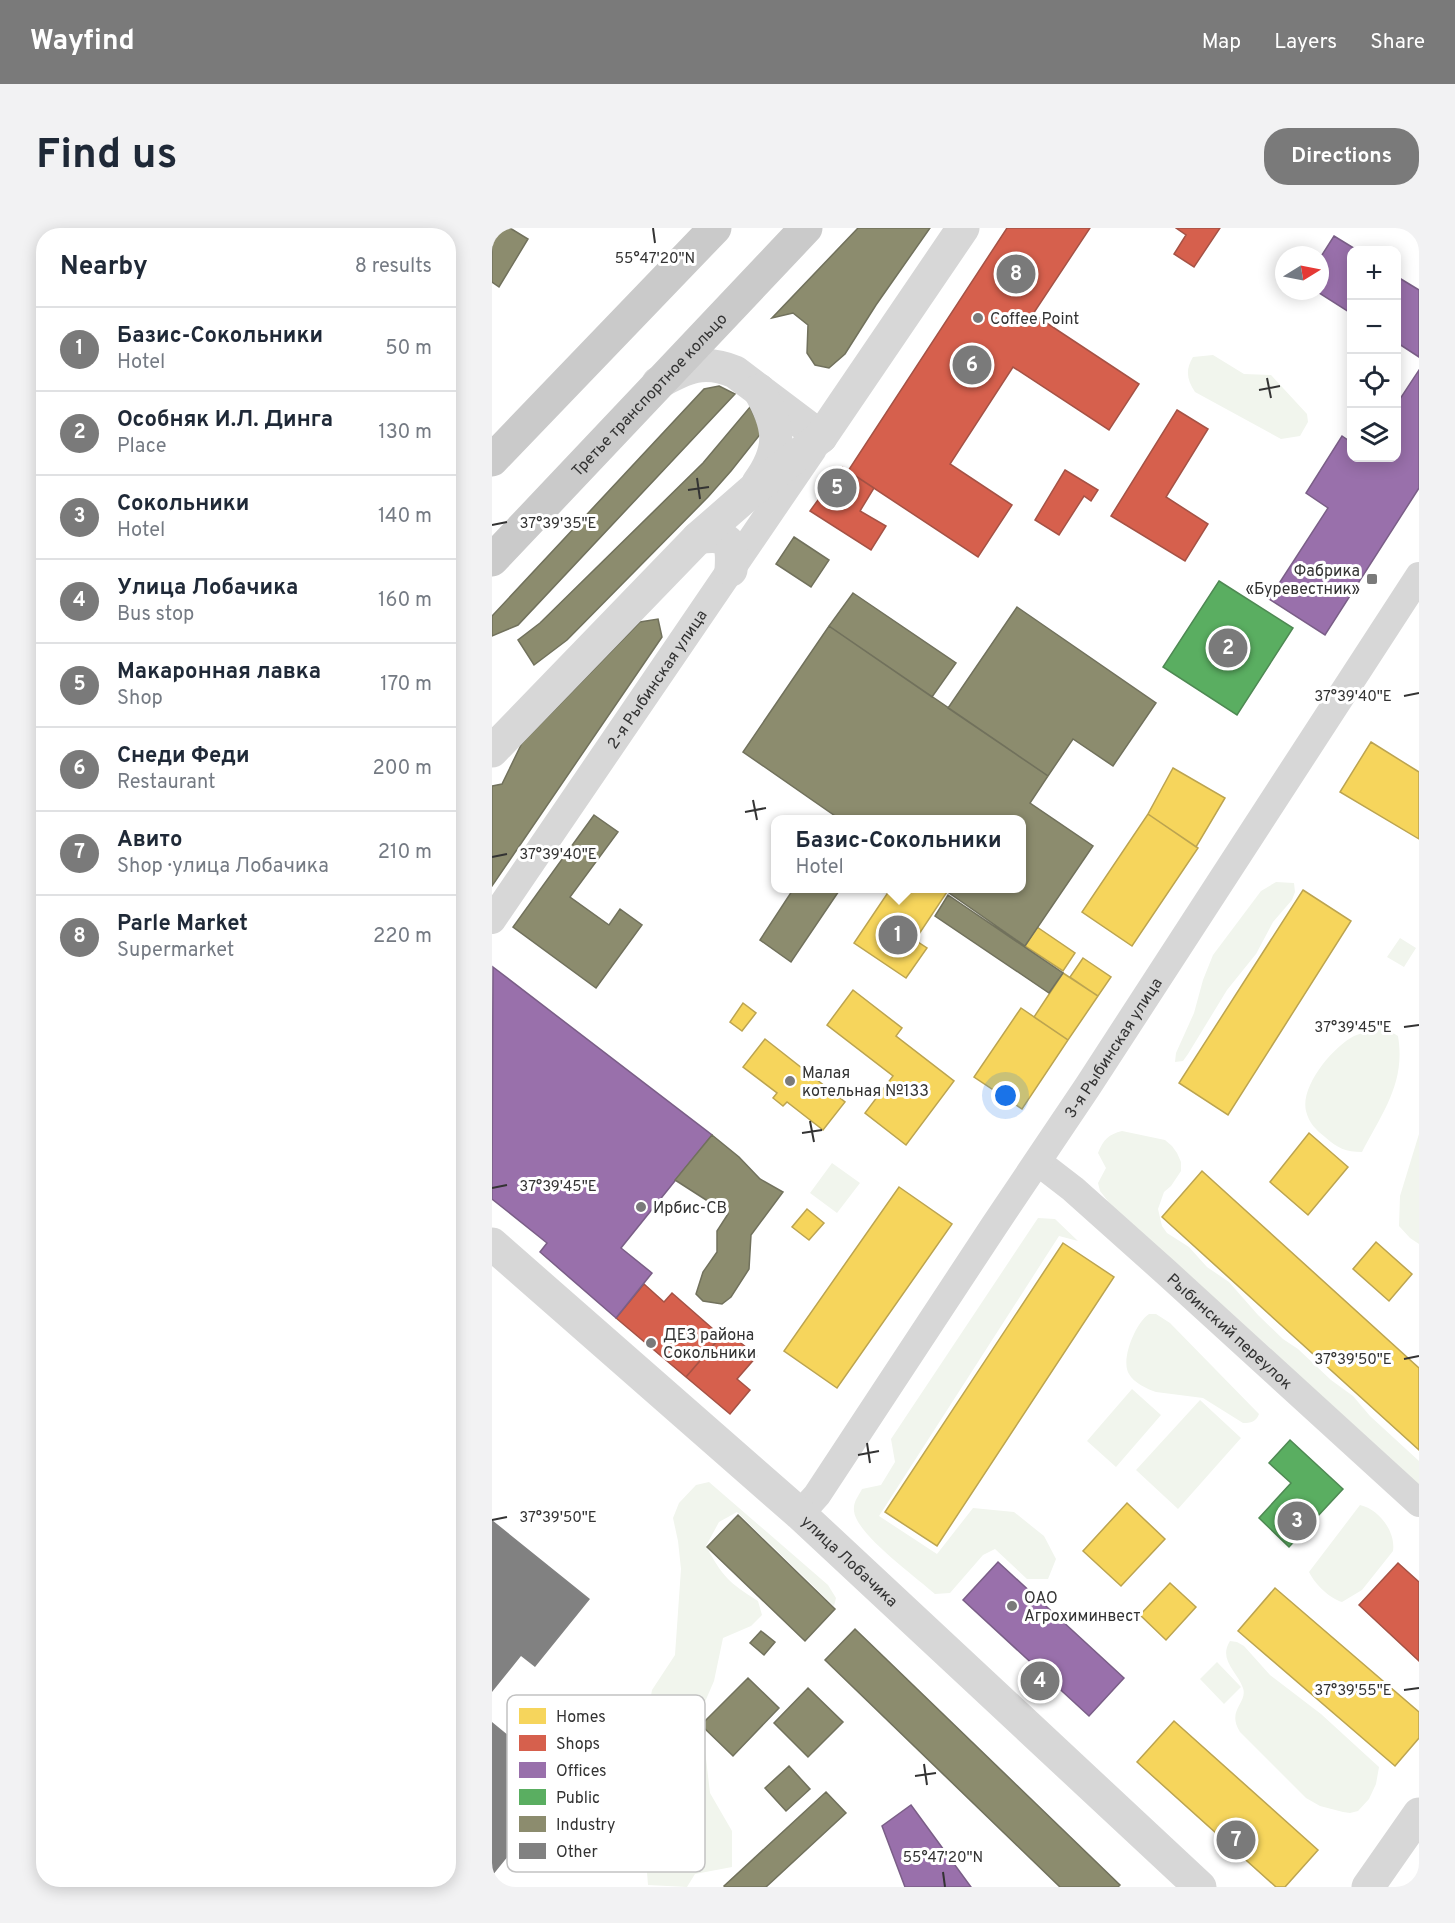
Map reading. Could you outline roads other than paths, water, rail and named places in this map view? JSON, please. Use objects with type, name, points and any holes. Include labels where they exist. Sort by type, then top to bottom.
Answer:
[{"type":"main road","points":[[492,460],[715,228]]},
{"type":"main road","name":"Третье транспортное кольцо","points":[[492,560],[806,228]]},
{"type":"street","name":"2-я Рыбинская улица","points":[[492,920],[963,228]]},
{"type":"street","points":[[734,303],[723,324],[722,336],[727,361],[747,381],[772,413],[777,440],[770,467],[753,490]]},
{"type":"street","points":[[657,384],[681,370],[694,366],[723,367],[747,381],[821,437]]},
{"type":"street","name":"2-я Рыбинская улица","points":[[492,751],[698,538],[753,490],[821,437]]},
{"type":"street","points":[[698,538],[714,535],[728,541],[732,555],[731,570]]},
{"type":"street","name":"3-я Рыбинская улица","points":[[800,1514],[817,1495],[1038,1162],[1419,576]]},
{"type":"street","points":[[492,719],[531,711]]},
{"type":"street","name":"Рыбинский переулок","points":[[1038,1162],[1073,1189],[1167,1273],[1419,1503]]},
{"type":"street","name":"улица Лобачика","points":[[492,1244],[800,1514],[1200,1887]]},
{"type":"street","points":[[1368,1887],[1419,1814]]},
{"type":"place","name":"Parle Market","points":[[1016,274]]},
{"type":"place","name":"Coffee Point","points":[[978,318]]},
{"type":"place","name":"Снеди Феди","points":[[972,365]]},
{"type":"place","name":"Макаронная лавка","points":[[837,488]]},
{"type":"place","name":"Фабрика «Буревестник»","points":[[1372,579]]},
{"type":"place","name":"Особняк И.Л. Динга","points":[[1228,648]]},
{"type":"place","name":"Базис-Сокольники","points":[[898,935]]},
{"type":"place","name":"Малая котельная №133","points":[[790,1081]]},
{"type":"place","name":"Ирбис-СВ","points":[[641,1207]]},
{"type":"place","name":"ДЕЗ района Сокольники","points":[[651,1343]]},
{"type":"place","name":"Сокольники","points":[[1297,1521]]},
{"type":"place","name":"ОАО Агрохиминвест","points":[[1012,1606]]},
{"type":"place","name":"Улица Лобачика","points":[[1040,1681]]},
{"type":"place","name":"Авито","points":[[1236,1840]]}]
